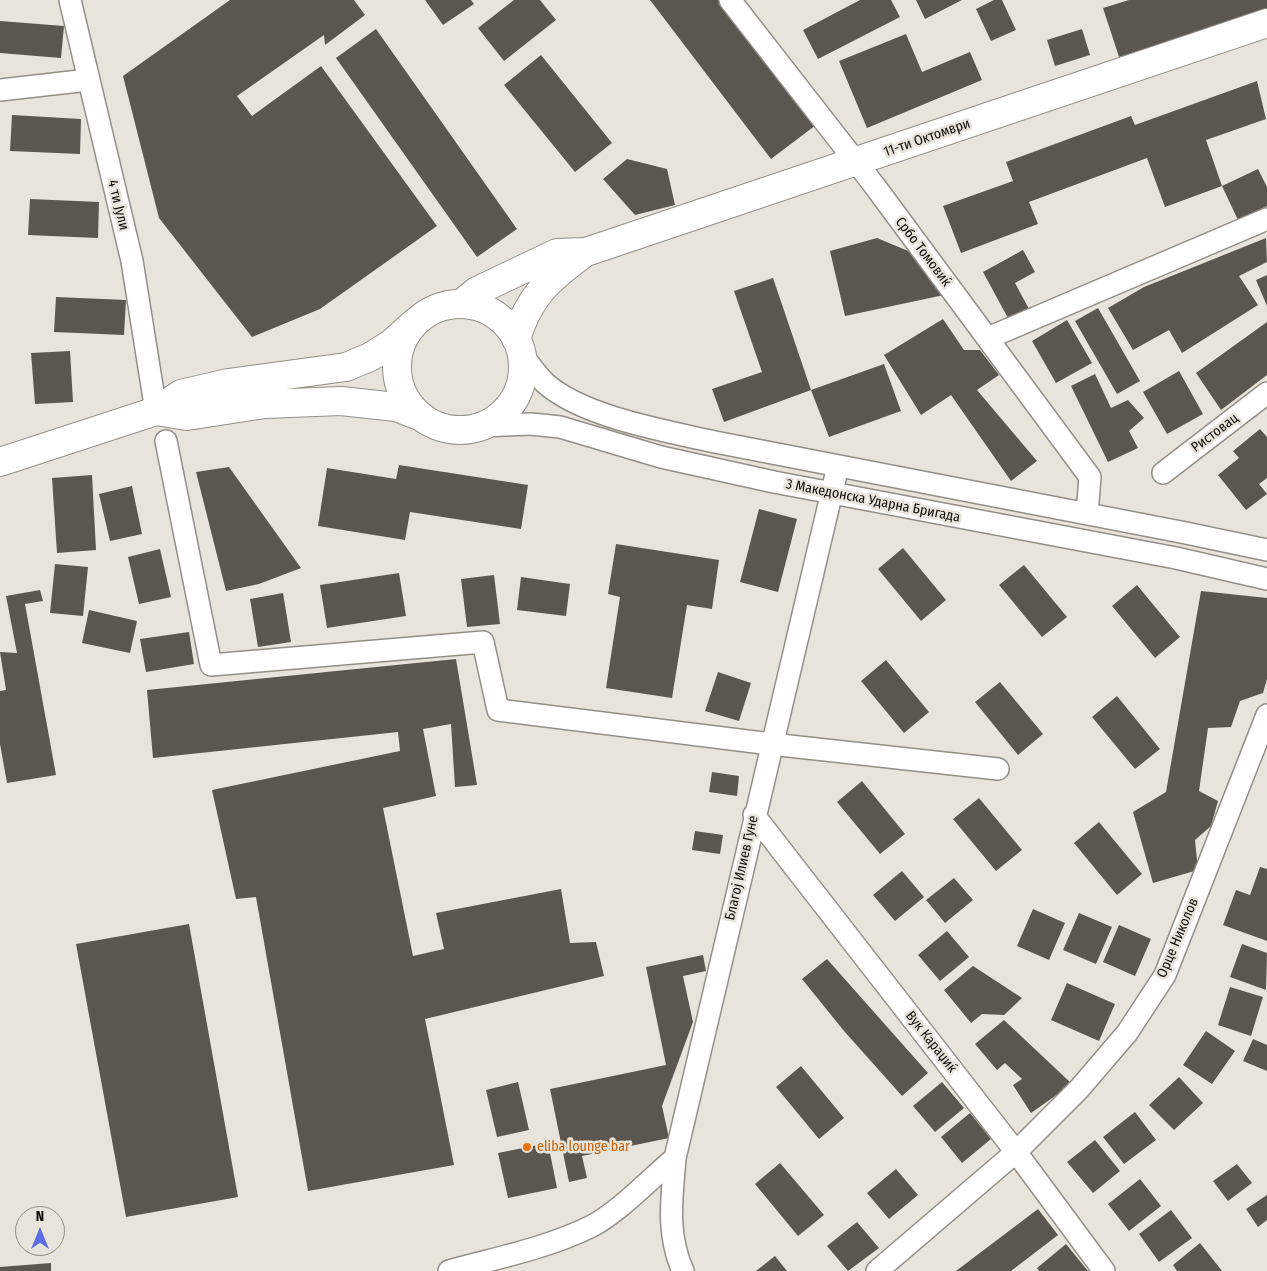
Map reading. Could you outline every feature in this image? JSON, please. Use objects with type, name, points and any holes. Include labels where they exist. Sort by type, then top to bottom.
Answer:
[{"type":"main road","name":"11-ти Октомври","points":[[586,252],[1267,23]]},
{"type":"main road","points":[[156,411],[187,416],[266,404],[341,401],[396,408],[450,429],[465,430],[480,426],[506,410],[515,398],[522,376],[519,346],[529,304],[551,278],[586,252]]},
{"type":"main road","points":[[461,304],[477,291],[557,254],[586,252]]},
{"type":"main road","points":[[0,462],[156,411],[181,394],[219,385],[346,367],[370,357],[391,344],[413,324],[435,309],[461,304],[478,307],[494,314],[507,325],[519,346]]},
{"type":"main road","points":[[413,324],[404,336],[399,350],[397,373],[403,394],[411,407],[422,417]]},
{"type":"street","name":"4 ти Јули","points":[[70,0],[132,261],[156,411]]},
{"type":"street","name":"Србо Томовиќ","points":[[730,0],[856,162],[1090,477],[1087,514]]},
{"type":"street","points":[[0,90],[88,80]]},
{"type":"street","points":[[988,338],[1267,219]]},
{"type":"street","name":"3 Македонска Ударна Бригада","points":[[519,346],[547,384],[591,408],[668,431],[1267,550]]},
{"type":"street","name":"Ристовац","points":[[1163,473],[1267,393]]},
{"type":"street","name":"3 Македонска Ударна Бригада","points":[[480,426],[532,424],[560,427],[661,457],[832,494],[1176,558],[1267,579]]},
{"type":"street","points":[[166,442],[212,665],[483,642],[498,710],[770,744],[998,769]]},
{"type":"street","name":"Благој Илиев Гуне","points":[[683,1271],[674,1251],[671,1217],[675,1158],[770,744],[838,466]]},
{"type":"street","name":"Орце Николов","points":[[877,1271],[1016,1152],[1079,1089],[1121,1040],[1165,975],[1267,715]]},
{"type":"street","name":"Вук Караџиќ","points":[[754,815],[1016,1152],[1104,1271]]},
{"type":"street","points":[[449,1271],[548,1243],[593,1226],[675,1158]]},
{"type":"building","points":[[230,0],[354,0],[365,15],[325,45],[324,35],[237,96],[252,116],[321,66],[437,226],[320,309],[252,337],[159,218],[123,76]]},
{"type":"building","points":[[425,0],[471,0],[474,4],[443,25]]},
{"type":"building","points":[[514,0],[540,0],[556,20],[504,61],[478,28]]},
{"type":"building","points":[[650,0],[720,0],[816,125],[771,159]]},
{"type":"building","points":[[860,0],[891,0],[900,17],[818,59],[803,30]]},
{"type":"building","points":[[916,0],[962,0],[925,19]]},
{"type":"building","points":[[994,0],[1002,0],[1016,30],[991,41],[976,9]]},
{"type":"building","points":[[1129,0],[1267,0],[1267,10],[1119,57],[1103,8]]},
{"type":"building","points":[[0,21],[64,26],[61,58],[0,53]]},
{"type":"building","points":[[376,29],[517,229],[477,257],[336,58]]},
{"type":"building","points":[[1082,29],[1090,55],[1055,66],[1047,40]]},
{"type":"building","points":[[906,34],[922,72],[970,52],[982,80],[867,128],[839,61]]},
{"type":"building","points":[[541,55],[612,143],[575,172],[504,85]]},
{"type":"building","points":[[1257,81],[1266,119],[1206,140],[1222,186],[1165,207],[1147,158],[1029,202],[1038,224],[961,253],[943,206],[1013,181],[1006,162],[1131,116],[1135,125]]},
{"type":"building","points":[[12,115],[81,119],[80,154],[10,151]]},
{"type":"building","points":[[627,159],[667,169],[675,205],[635,215],[603,179]]},
{"type":"building","points":[[1258,169],[1267,187],[1267,206],[1238,220],[1222,186]]},
{"type":"building","points":[[30,199],[99,202],[98,238],[28,235]]},
{"type":"building","points":[[877,238],[913,253],[944,295],[845,316],[830,251]]},
{"type":"building","points":[[1266,238],[1267,262],[1239,276],[1258,305],[1182,353],[1169,330],[1133,350],[1108,308],[1144,287]]},
{"type":"building","points":[[1023,250],[1035,272],[1015,283],[1029,309],[1009,320],[983,272]]},
{"type":"building","points":[[1267,275],[1267,306],[1256,280]]},
{"type":"building","points":[[773,278],[811,390],[724,422],[712,389],[762,372],[734,291]]},
{"type":"building","points":[[56,297],[126,300],[124,335],[54,332]]},
{"type":"building","points":[[1098,308],[1140,381],[1117,394],[1075,321]]},
{"type":"building","points":[[943,319],[964,350],[980,350],[999,375],[977,390],[1037,461],[1011,481],[951,395],[921,415],[884,355]]},
{"type":"building","points":[[1067,320],[1092,363],[1056,383],[1032,341]]},
{"type":"building","points":[[1267,322],[1267,375],[1221,410],[1196,373]]},
{"type":"building","points":[[70,351],[73,402],[35,404],[31,353]]},
{"type":"building","points":[[884,364],[901,411],[829,437],[811,390]]},
{"type":"building","points":[[1179,371],[1203,414],[1167,434],[1143,392]]},
{"type":"building","points":[[1095,374],[1111,408],[1128,400],[1144,418],[1129,431],[1138,448],[1108,462],[1071,386]]},
{"type":"building","points":[[1260,429],[1267,437],[1267,478],[1259,484],[1267,494],[1246,510],[1218,475],[1239,458],[1233,451]]},
{"type":"building","points":[[399,465],[528,485],[521,529],[410,512],[405,540],[318,526],[327,468],[396,479]]},
{"type":"building","points":[[229,467],[301,568],[259,584],[226,591],[196,472]]},
{"type":"building","points":[[92,475],[96,550],[57,553],[52,478]]},
{"type":"building","points":[[132,486],[142,534],[110,541],[99,494]]},
{"type":"building","points":[[759,509],[797,519],[778,592],[740,582]]},
{"type":"building","points":[[616,544],[719,560],[712,609],[687,605],[672,698],[606,688],[620,597],[608,594]]},
{"type":"building","points":[[903,548],[946,600],[921,621],[878,569]]},
{"type":"building","points":[[160,549],[171,597],[139,604],[128,557]]},
{"type":"building","points":[[55,564],[88,567],[83,616],[50,613]]},
{"type":"building","points":[[1024,565],[1067,617],[1042,637],[999,585]]},
{"type":"building","points":[[399,573],[406,616],[327,628],[320,585]]},
{"type":"building","points":[[494,575],[500,624],[467,627],[461,579]]},
{"type":"building","points":[[521,577],[570,584],[566,616],[517,610]]},
{"type":"building","points":[[1137,585],[1180,637],[1155,658],[1112,606]]},
{"type":"building","points":[[40,590],[43,601],[25,604],[56,775],[7,783],[0,744],[0,691],[6,690],[0,652],[17,653],[6,596]]},
{"type":"building","points":[[1201,591],[1267,598],[1267,679],[1263,693],[1240,701],[1231,727],[1208,728],[1199,791],[1218,801],[1211,826],[1195,840],[1198,870],[1153,883],[1133,812],[1166,792]]},
{"type":"building","points":[[283,593],[291,642],[258,647],[250,599]]},
{"type":"building","points":[[89,610],[137,621],[130,653],[82,643]]},
{"type":"building","points":[[189,632],[194,664],[146,672],[140,639]]},
{"type":"building","points":[[456,659],[477,785],[455,787],[451,724],[423,729],[436,796],[383,808],[413,956],[444,949],[436,913],[561,889],[570,943],[596,942],[604,976],[425,1019],[454,1165],[308,1191],[256,897],[236,899],[212,790],[400,751],[398,732],[153,758],[147,690]]},
{"type":"building","points":[[886,660],[929,712],[904,733],[861,681]]},
{"type":"building","points":[[718,672],[751,683],[739,721],[705,711]]},
{"type":"building","points":[[1000,682],[1043,734],[1018,755],[975,702]]},
{"type":"building","points":[[1117,696],[1160,749],[1135,769],[1092,717]]},
{"type":"building","points":[[712,772],[739,776],[737,796],[709,792]]},
{"type":"building","points":[[862,781],[905,834],[880,854],[837,802]]},
{"type":"building","points":[[979,798],[1022,850],[996,871],[953,819]]},
{"type":"building","points":[[1099,822],[1142,874],[1117,895],[1074,843]]},
{"type":"building","points":[[695,831],[723,835],[720,854],[692,850]]},
{"type":"building","points":[[1260,867],[1267,869],[1267,941],[1223,925],[1236,890],[1250,895]]},
{"type":"building","points":[[902,871],[924,897],[895,921],[873,895]]},
{"type":"building","points":[[954,878],[973,900],[945,923],[926,900]]},
{"type":"building","points":[[1033,909],[1065,923],[1049,960],[1017,946]]},
{"type":"building","points":[[1079,913],[1112,927],[1096,964],[1063,950]]},
{"type":"building","points":[[189,924],[238,1197],[126,1217],[76,944]]},
{"type":"building","points":[[1119,925],[1151,939],[1135,976],[1103,962]]},
{"type":"building","points":[[947,931],[969,957],[940,981],[918,955]]},
{"type":"building","points":[[1242,944],[1267,953],[1266,990],[1230,977]]},
{"type":"building","points":[[703,955],[706,971],[683,976],[693,1022],[662,1106],[669,1138],[582,1156],[587,1178],[569,1182],[550,1089],[666,1065],[646,967]]},
{"type":"building","points":[[827,959],[928,1073],[902,1096],[844,1031],[802,979]]},
{"type":"building","points":[[973,966],[1022,998],[1004,1015],[982,1014],[971,1023],[944,990]]},
{"type":"building","points":[[1067,983],[1115,1004],[1099,1041],[1051,1020]]},
{"type":"building","points":[[1230,987],[1263,997],[1251,1036],[1218,1025]]},
{"type":"building","points":[[1004,1020],[1072,1084],[1031,1113],[1013,1085],[1022,1079],[1005,1063],[997,1070],[975,1044]]},
{"type":"building","points":[[1206,1031],[1235,1051],[1212,1084],[1183,1065]]},
{"type":"building","points":[[1253,1039],[1267,1045],[1267,1071],[1243,1061]]},
{"type":"building","points":[[801,1066],[844,1118],[819,1139],[776,1087]]},
{"type":"building","points":[[1179,1077],[1203,1103],[1174,1130],[1149,1105]]},
{"type":"building","points":[[518,1082],[529,1130],[497,1137],[486,1090]]},
{"type":"building","points":[[942,1082],[964,1108],[935,1132],[913,1106]]},
{"type":"building","points":[[1135,1112],[1156,1140],[1124,1164],[1103,1137]]},
{"type":"building","points":[[970,1113],[991,1139],[962,1163],[941,1137]]},
{"type":"building","points":[[1095,1140],[1120,1171],[1093,1193],[1067,1162]]},
{"type":"building","points":[[548,1143],[557,1188],[508,1198],[498,1153]]},
{"type":"building","points":[[780,1163],[824,1215],[798,1236],[755,1184]]},
{"type":"building","points":[[1237,1164],[1252,1183],[1228,1201],[1213,1181]]},
{"type":"building","points":[[896,1169],[918,1195],[889,1219],[867,1193]]},
{"type":"building","points":[[1140,1179],[1161,1206],[1129,1231],[1108,1204]]},
{"type":"building","points":[[1267,1195],[1267,1220],[1258,1227],[1246,1209]]},
{"type":"building","points":[[1038,1209],[1058,1235],[1011,1271],[956,1271]]},
{"type":"building","points":[[1171,1210],[1192,1238],[1159,1262],[1139,1234]]},
{"type":"building","points":[[857,1222],[879,1248],[848,1271],[827,1246]]},
{"type":"building","points":[[1200,1243],[1222,1271],[1177,1271],[1173,1265]]},
{"type":"building","points":[[1066,1244],[1088,1271],[1039,1271],[1037,1268]]},
{"type":"building","points":[[775,1256],[787,1271],[756,1271]]},
{"type":"building","points":[[51,1263],[51,1271],[0,1271],[0,1267]]},
{"type":"place","name":"eliba lounge bar","points":[[527,1147]]}]
